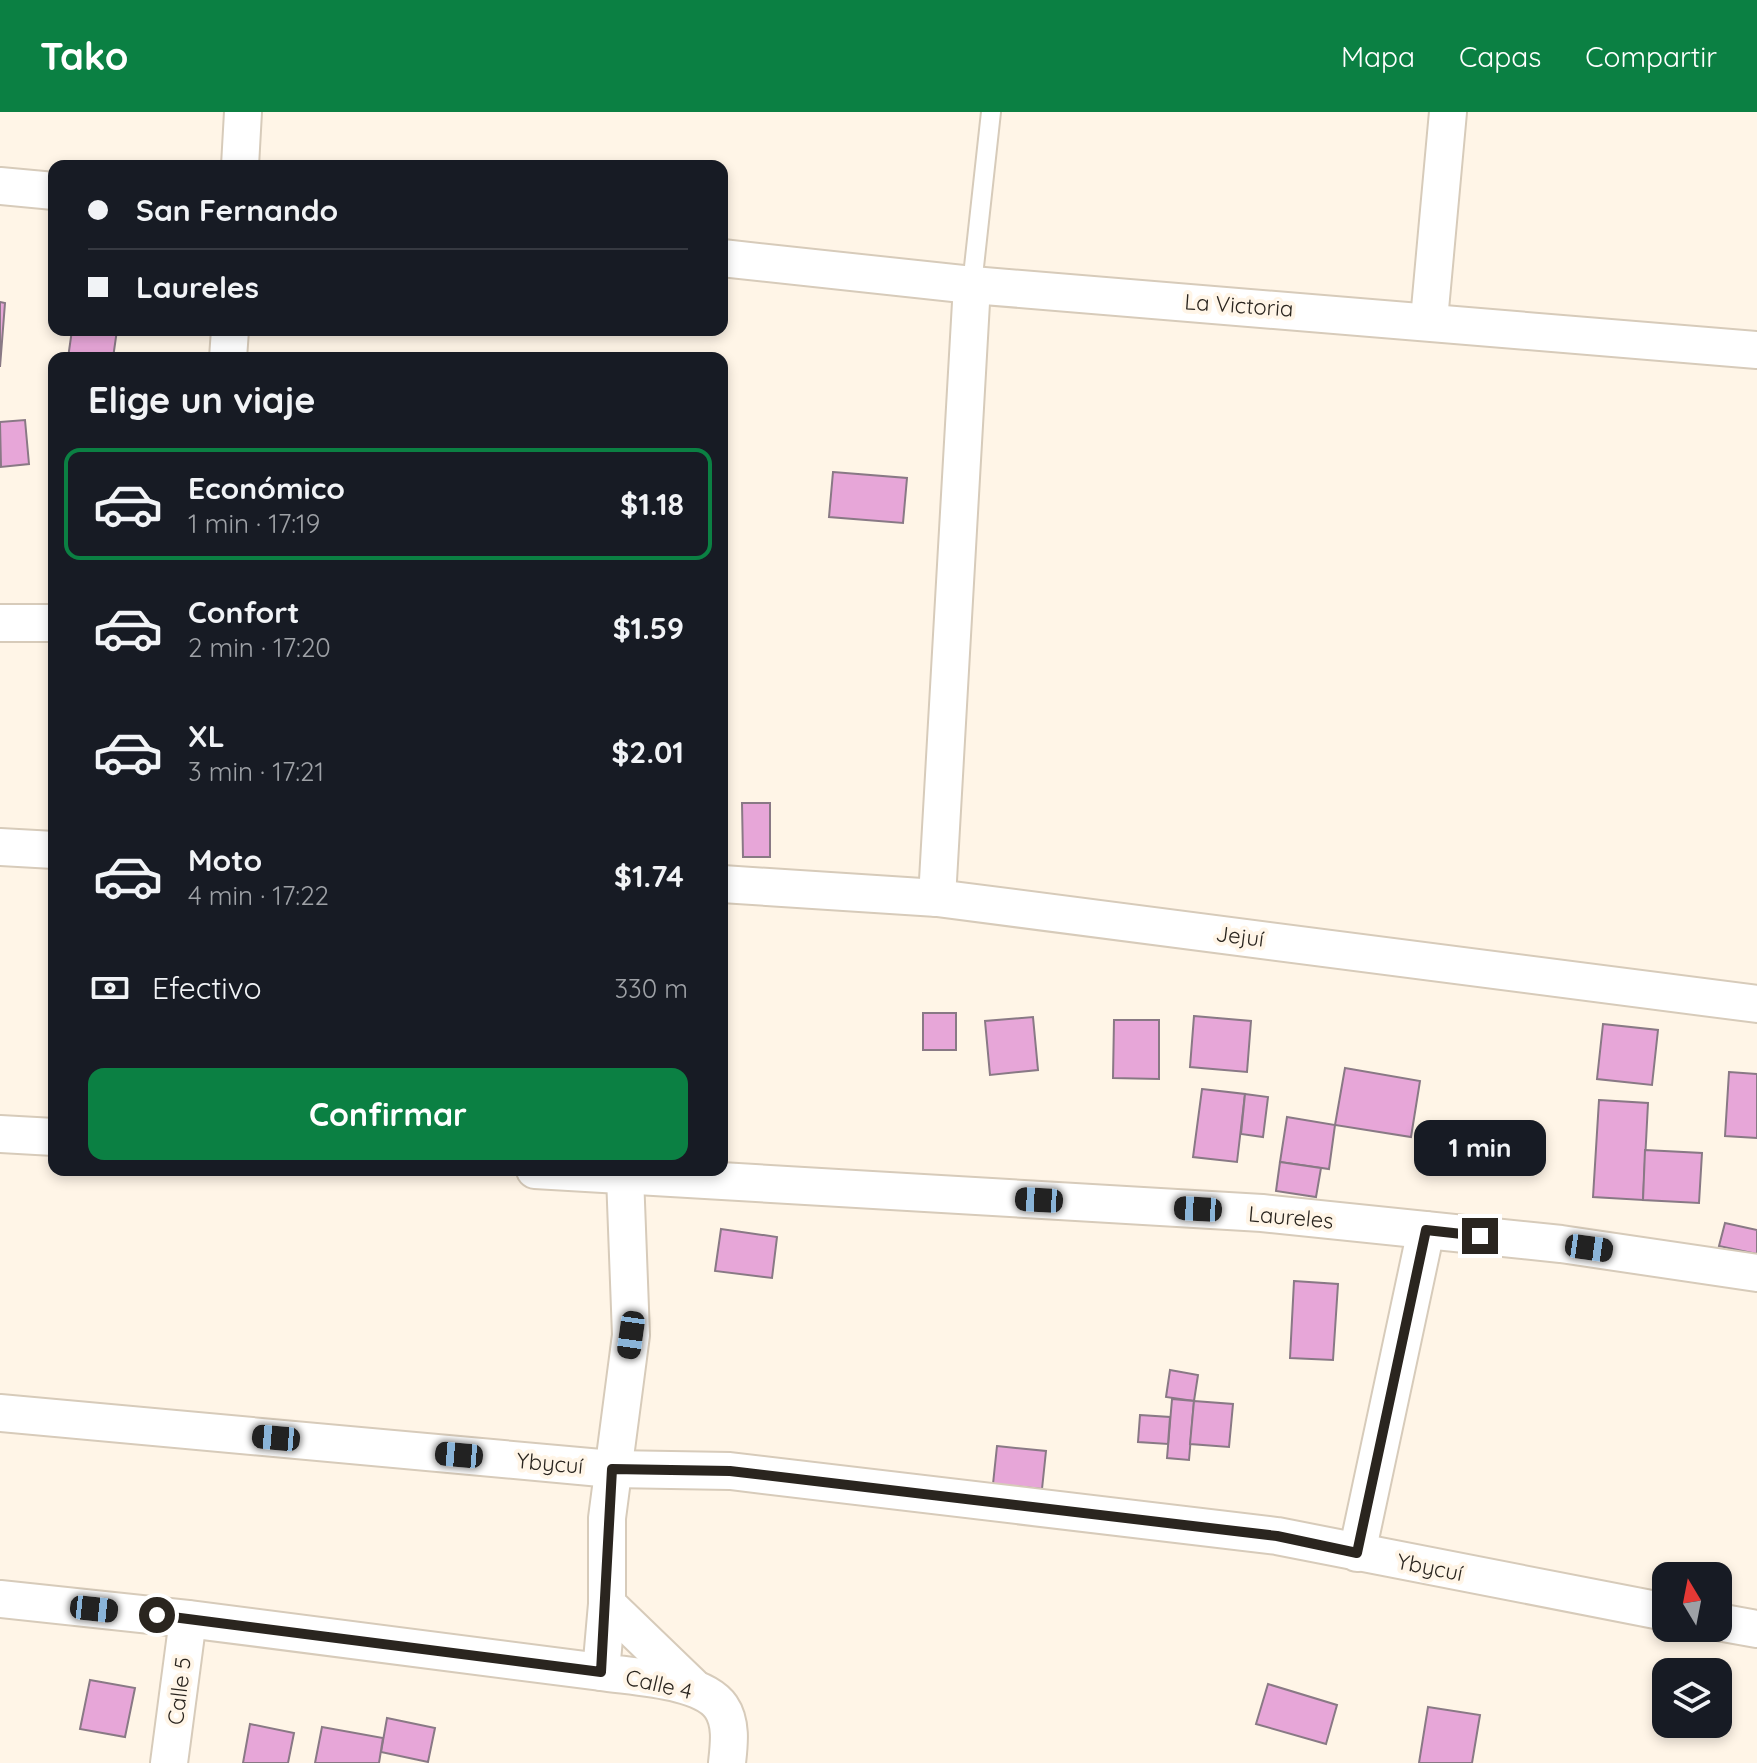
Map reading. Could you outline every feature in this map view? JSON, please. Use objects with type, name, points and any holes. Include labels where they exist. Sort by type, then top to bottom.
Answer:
[{"type":"street","points":[[240,160],[243,112]]},
{"type":"street","points":[[1429,320],[1448,112]]},
{"type":"street","points":[[0,186],[48,190]]},
{"type":"street","name":"La Victoria","points":[[728,259],[972,285],[1429,320],[1757,350]]},
{"type":"street","points":[[937,898],[972,285]]},
{"type":"street","points":[[0,623],[48,623]]},
{"type":"street","points":[[0,847],[48,850]]},
{"type":"street","name":"Jejuí","points":[[728,884],[937,898],[1757,1004]]},
{"type":"street","points":[[0,1134],[48,1137]]},
{"type":"street","name":"Laureles","points":[[625,1176],[1262,1213],[1561,1244],[1757,1273]]},
{"type":"street","name":"Calle 4","points":[[625,1176],[631,1335],[607,1518],[607,1604],[601,1672],[692,1686],[721,1706],[730,1735],[727,1763]]},
{"type":"street","points":[[1357,1553],[1426,1230]]},
{"type":"street","name":"Ybycuí","points":[[0,1413],[612,1469],[730,1471],[1277,1536],[1652,1609]]},
{"type":"street","points":[[0,1599],[188,1619],[601,1672]]},
{"type":"street","points":[[607,1604],[692,1686]]},
{"type":"street","name":"Calle 5","points":[[169,1763],[188,1619]]},
{"type":"street","points":[[1732,1625],[1757,1629]]},
{"type":"lane","points":[[972,285],[991,112]]},
{"type":"building","points":[[0,302],[5,303],[0,367]]},
{"type":"building","points":[[71,336],[116,336],[114,352],[69,352]]},
{"type":"building","points":[[25,420],[29,464],[1,467],[0,422]]},
{"type":"building","points":[[833,472],[907,478],[903,523],[829,517]]},
{"type":"building","points":[[742,803],[770,803],[770,857],[743,857]]},
{"type":"building","points":[[923,1013],[956,1013],[956,1050],[923,1050]]},
{"type":"building","points":[[1194,1016],[1251,1021],[1247,1072],[1190,1067]]},
{"type":"building","points":[[1033,1017],[1038,1070],[990,1075],[985,1021]]},
{"type":"building","points":[[1114,1020],[1159,1020],[1159,1079],[1113,1078]]},
{"type":"building","points":[[1603,1024],[1658,1030],[1652,1085],[1597,1079]]},
{"type":"building","points":[[1345,1068],[1420,1081],[1411,1137],[1335,1125]]},
{"type":"building","points":[[1729,1072],[1757,1074],[1757,1138],[1725,1136]]},
{"type":"building","points":[[1202,1089],[1245,1094],[1237,1162],[1193,1157]]},
{"type":"building","points":[[1245,1094],[1268,1097],[1263,1137],[1241,1134]]},
{"type":"building","points":[[1599,1100],[1648,1103],[1643,1200],[1593,1197]]},
{"type":"building","points":[[1287,1117],[1335,1125],[1329,1169],[1280,1162]]},
{"type":"building","points":[[1645,1150],[1702,1153],[1699,1203],[1643,1200]]},
{"type":"building","points":[[1280,1162],[1321,1168],[1316,1197],[1276,1191]]},
{"type":"building","points":[[1725,1223],[1757,1230],[1757,1254],[1719,1246]]},
{"type":"building","points":[[721,1229],[777,1237],[772,1278],[715,1271]]},
{"type":"building","points":[[1294,1281],[1338,1284],[1333,1360],[1290,1358]]},
{"type":"building","points":[[1170,1370],[1198,1375],[1194,1401],[1166,1397]]},
{"type":"building","points":[[1172,1399],[1194,1401],[1189,1460],[1167,1458]]},
{"type":"building","points":[[1194,1401],[1233,1404],[1229,1447],[1190,1444]]},
{"type":"building","points":[[1140,1415],[1170,1417],[1168,1444],[1138,1442]]},
{"type":"building","points":[[997,1446],[1046,1451],[1042,1489],[993,1484]]},
{"type":"building","points":[[90,1680],[135,1688],[125,1737],[80,1729]]},
{"type":"building","points":[[1268,1684],[1337,1705],[1326,1744],[1256,1724]]},
{"type":"building","points":[[1428,1707],[1480,1715],[1472,1763],[1419,1763]]},
{"type":"building","points":[[387,1718],[435,1728],[428,1762],[381,1752]]},
{"type":"building","points":[[250,1724],[294,1733],[288,1763],[243,1763]]},
{"type":"building","points":[[322,1727],[383,1738],[379,1763],[315,1763]]},
{"type":"route","points":[[157,1615],[601,1672],[612,1469],[730,1471],[1277,1536],[1357,1553],[1426,1230],[1480,1236]]}]
